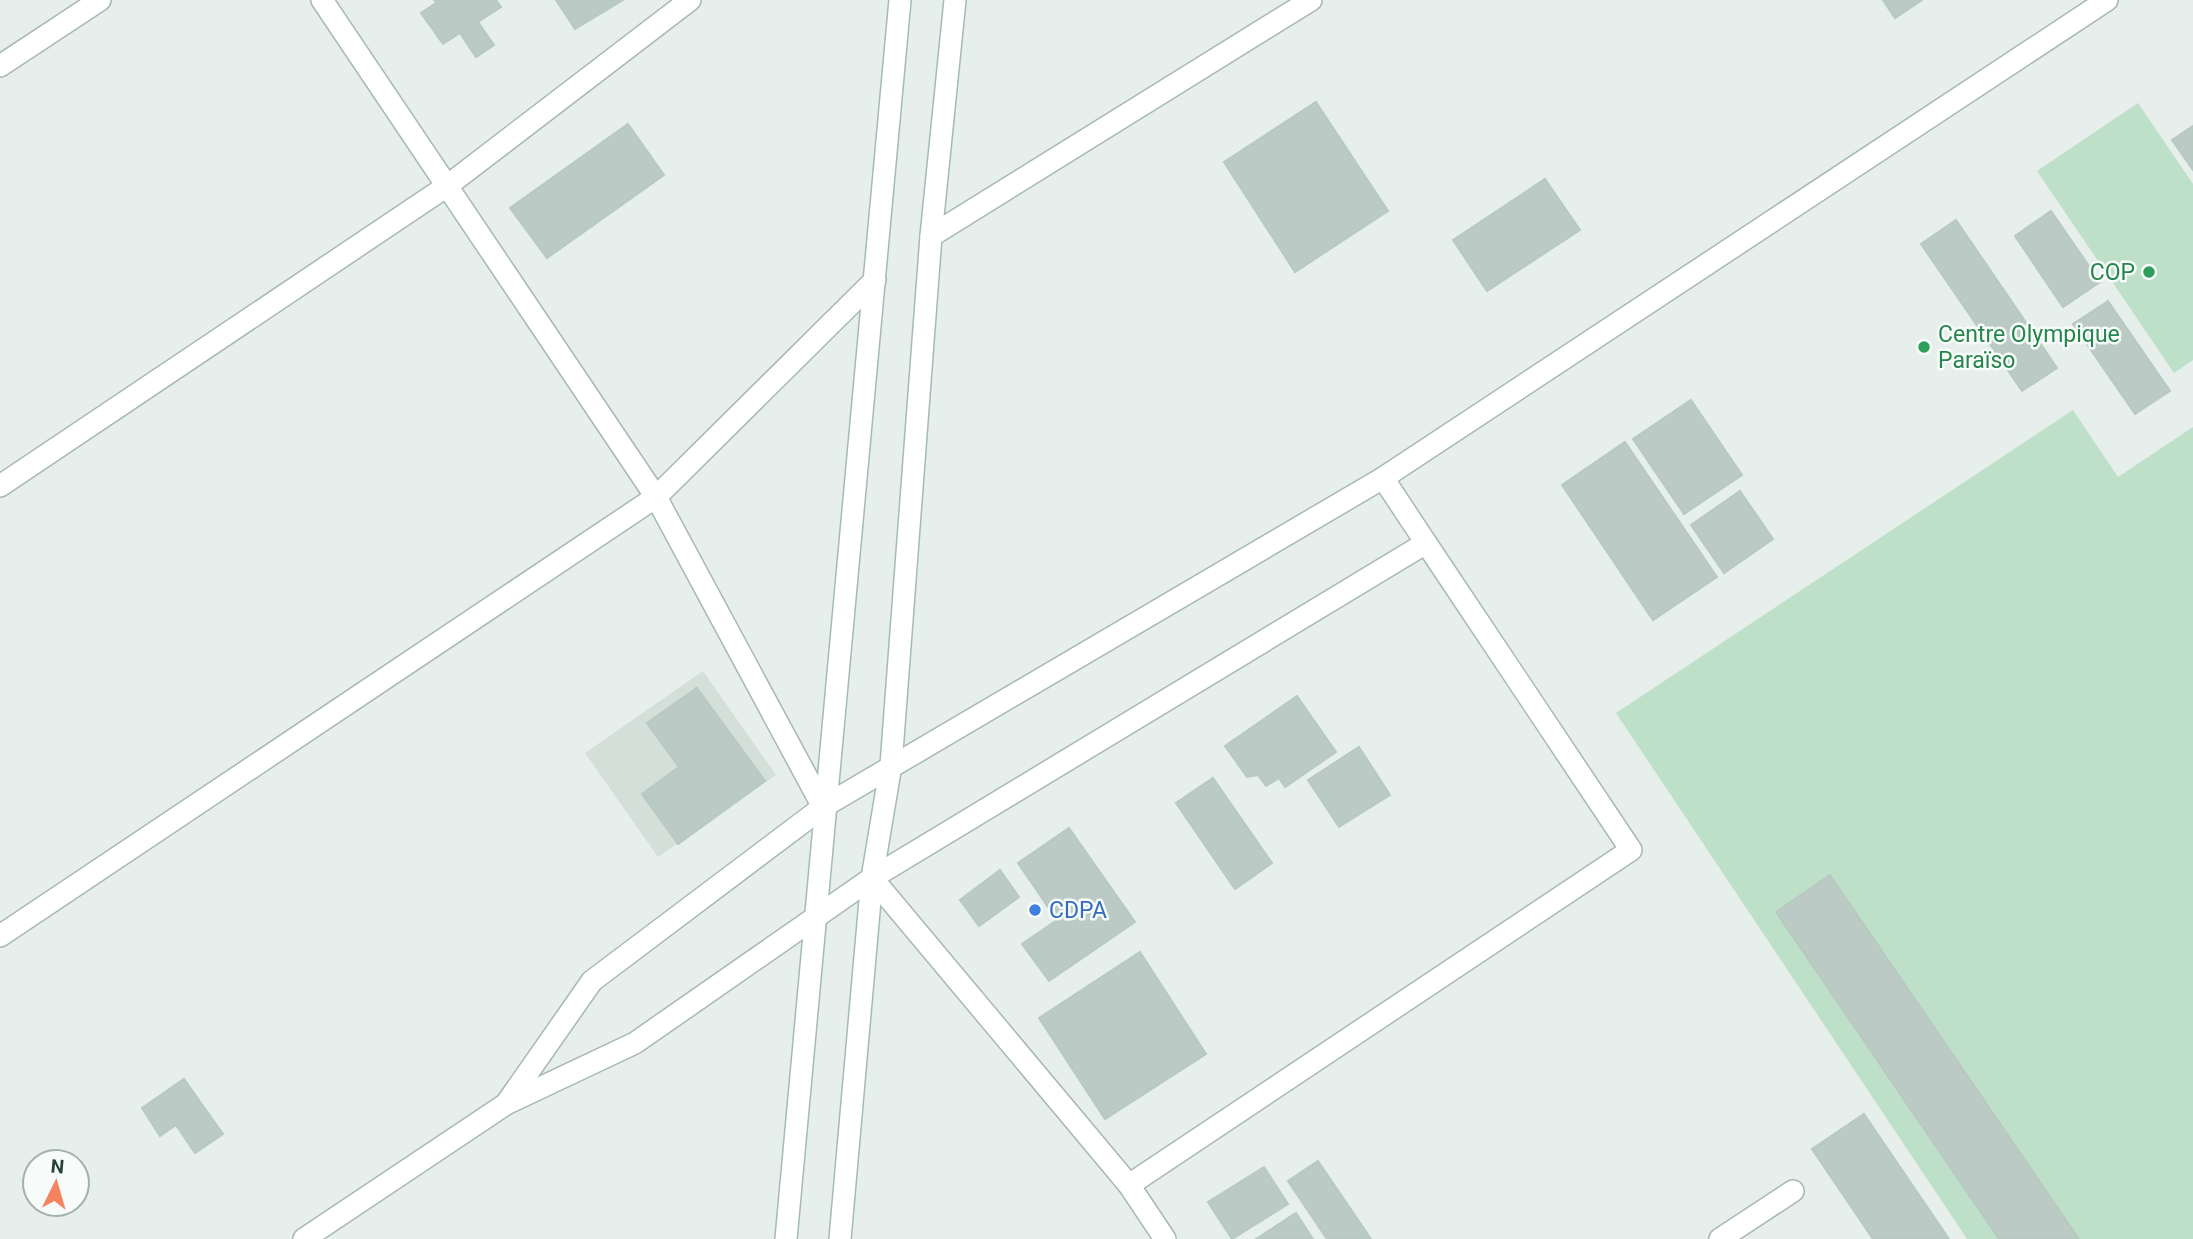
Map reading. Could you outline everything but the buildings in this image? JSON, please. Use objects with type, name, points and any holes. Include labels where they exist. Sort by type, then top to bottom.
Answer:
[{"type":"street","points":[[0,66],[100,0]]},
{"type":"street","points":[[322,0],[656,497],[823,807]]},
{"type":"street","points":[[0,486],[447,186],[690,0]]},
{"type":"street","points":[[786,1239],[823,807],[900,0]]},
{"type":"street","points":[[840,1239],[872,878],[891,765],[931,236],[955,0]]},
{"type":"street","points":[[931,236],[1311,0]]},
{"type":"street","points":[[506,1104],[592,981],[823,807],[1383,478],[2107,0]]},
{"type":"street","points":[[0,936],[656,497],[875,280]]},
{"type":"street","points":[[1129,1185],[1631,850],[1383,478]]},
{"type":"street","points":[[304,1239],[506,1104],[635,1043],[815,914],[1426,543]]},
{"type":"street","points":[[872,878],[1129,1185],[1165,1239]]},
{"type":"street","points":[[1720,1239],[1793,1191]]},
{"type":"shaded area","points":[[703,671],[776,775],[658,857],[585,753]]},
{"type":"green space","name":"COP","points":[[2138,103],[2193,184],[2193,360],[2174,373],[2037,171]]},
{"type":"green space","points":[[2073,410],[2118,477],[2193,427],[2193,1239],[1967,1239],[1616,713]]},
{"type":"place","name":"COP","points":[[2149,272]]},
{"type":"place","name":"Centre Olympique Paraïso","points":[[1924,347]]},
{"type":"place","name":"CDPA","points":[[1035,910]]}]
